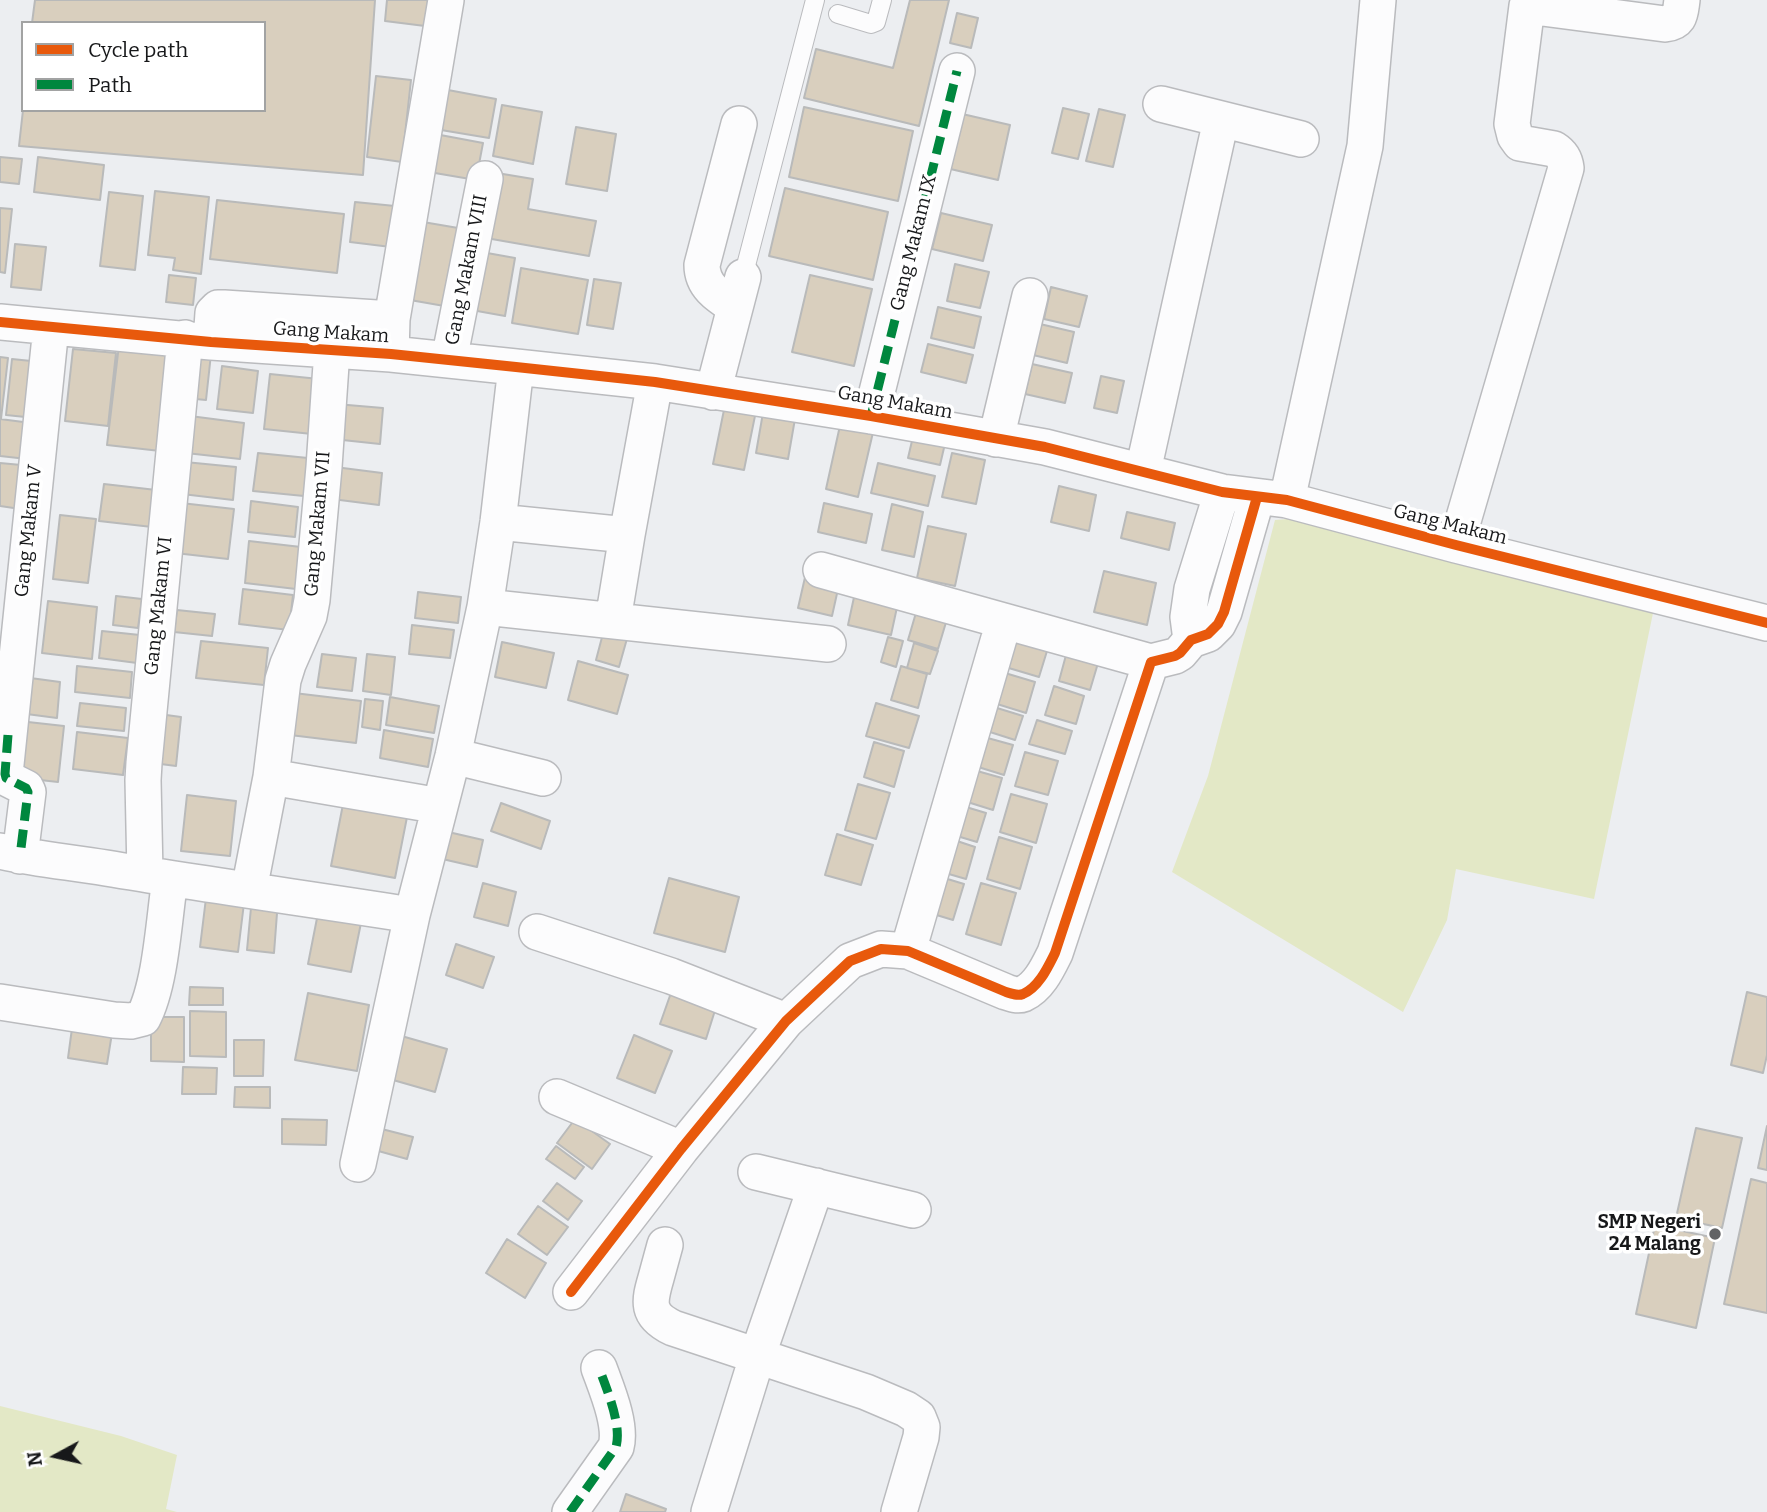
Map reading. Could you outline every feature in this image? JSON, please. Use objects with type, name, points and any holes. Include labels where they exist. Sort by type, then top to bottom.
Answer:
[{"type":"street","points":[[391,354],[393,319],[446,0]]},
{"type":"street","points":[[821,570],[1151,662],[1175,656],[1191,640],[1208,634],[1219,624],[1272,499],[1365,146],[1378,0]]},
{"type":"street","points":[[1456,545],[1566,168],[1559,152],[1554,149],[1520,142],[1515,136],[1512,124],[1527,3],[1665,24],[1674,23],[1678,19],[1682,0]]},
{"type":"street","name":"Gang Makam IX","points":[[871,416],[957,71]]},
{"type":"street","points":[[1161,104],[1301,139]]},
{"type":"street","points":[[1143,471],[1221,120]]},
{"type":"street","points":[[713,392],[739,292],[711,290],[702,273],[702,265],[739,124]]},
{"type":"street","name":"Gang Makam VIII","points":[[449,360],[485,179]]},
{"type":"street","points":[[996,439],[1030,296]]},
{"type":"street","name":"Gang Makam VI","points":[[0,1002],[131,1021],[143,1018],[148,1008],[159,957],[158,877],[143,772],[198,340],[213,313],[218,308],[224,308],[393,319]]},
{"type":"street","name":"Gang Makam","points":[[0,323],[391,354],[516,367],[655,382],[871,416],[1045,447],[1222,492],[1272,499],[1767,623]]},
{"type":"street","name":"Gang Makam V","points":[[10,853],[28,792],[26,788],[6,778],[5,774],[51,327]]},
{"type":"street","name":"Gang Makam VII","points":[[249,890],[271,776],[283,680],[309,616],[312,600],[332,350]]},
{"type":"street","points":[[358,1164],[412,915],[453,756],[485,607],[516,367]]},
{"type":"street","points":[[613,620],[655,382]]},
{"type":"street","points":[[1191,640],[1188,617],[1192,589],[1222,492]]},
{"type":"street","points":[[498,522],[627,535]]},
{"type":"street","points":[[485,607],[828,645]]},
{"type":"street","points":[[908,951],[1004,621]]},
{"type":"street","points":[[571,1292],[681,1149],[786,1021],[850,961],[880,949],[908,951],[1016,995],[1024,993],[1038,982],[1055,953],[1151,662]]},
{"type":"street","points":[[453,756],[542,778]]},
{"type":"street","points":[[271,776],[440,806]]},
{"type":"street","points":[[10,853],[412,915]]},
{"type":"street","points":[[537,932],[671,976],[786,1021]]},
{"type":"street","points":[[557,1097],[681,1149]]},
{"type":"street","points":[[756,1172],[913,1210]]},
{"type":"street","points":[[709,1512],[757,1357],[816,1186]]},
{"type":"street","points":[[665,1245],[650,1302],[661,1322],[757,1357],[866,1392],[918,1417],[922,1437],[899,1512]]},
{"type":"street","points":[[570,1512],[617,1442],[616,1423],[599,1368]]},
{"type":"lane","points":[[739,292],[814,0]]},
{"type":"lane","points":[[838,14],[871,24],[876,22],[882,0]]},
{"type":"green space","points":[[1300,518],[1653,613],[1594,899],[1456,869],[1447,920],[1403,1012],[1172,872],[1208,776],[1275,520]]},
{"type":"green space","points":[[0,1406],[121,1436],[177,1455],[166,1509],[177,1512],[0,1512]]},
{"type":"building","points":[[35,0],[375,0],[363,175],[19,146],[23,112],[266,112],[266,21],[32,21]]},
{"type":"building","points":[[387,0],[428,0],[425,26],[385,21]]},
{"type":"building","points":[[910,0],[949,0],[919,126],[804,98],[816,49],[893,68]]},
{"type":"building","points":[[957,13],[978,18],[971,48],[950,43]]},
{"type":"building","points":[[376,76],[411,80],[402,162],[367,157]]},
{"type":"building","points":[[448,90],[496,99],[489,138],[441,130]]},
{"type":"building","points":[[502,105],[542,112],[533,164],[493,156]]},
{"type":"building","points":[[804,107],[913,131],[898,201],[789,177]]},
{"type":"building","points":[[1063,108],[1089,114],[1078,159],[1052,153]]},
{"type":"building","points":[[1099,109],[1125,115],[1113,167],[1086,161]]},
{"type":"building","points":[[958,113],[1010,125],[998,180],[946,168]]},
{"type":"building","points":[[576,127],[616,134],[607,191],[566,184]]},
{"type":"building","points":[[435,134],[483,143],[476,180],[429,172]]},
{"type":"building","points":[[0,157],[22,159],[19,184],[0,182]]},
{"type":"building","points":[[38,157],[104,165],[100,200],[34,192]]},
{"type":"building","points":[[497,173],[533,179],[528,209],[596,221],[589,256],[486,238]]},
{"type":"building","points":[[785,188],[888,212],[873,280],[769,256]]},
{"type":"building","points":[[155,191],[209,197],[201,274],[173,270],[175,258],[148,255]]},
{"type":"building","points":[[109,192],[143,196],[135,270],[100,266]]},
{"type":"building","points":[[217,200],[344,214],[337,273],[210,259]]},
{"type":"building","points":[[355,202],[395,206],[391,247],[350,242]]},
{"type":"building","points":[[0,208],[12,209],[5,273],[0,272]]},
{"type":"building","points":[[941,213],[992,225],[983,261],[932,249]]},
{"type":"building","points":[[423,222],[464,229],[450,307],[410,300]]},
{"type":"building","points":[[15,244],[46,247],[41,290],[11,287]]},
{"type":"building","points":[[476,251],[515,258],[505,316],[466,309]]},
{"type":"building","points":[[955,264],[989,272],[980,308],[947,301]]},
{"type":"building","points":[[521,268],[588,280],[578,334],[512,323]]},
{"type":"building","points":[[169,275],[196,278],[193,305],[166,302]]},
{"type":"building","points":[[810,275],[872,289],[854,366],[792,352]]},
{"type":"building","points":[[594,279],[621,283],[613,329],[587,325]]},
{"type":"building","points":[[1051,287],[1087,296],[1079,327],[1044,319]]},
{"type":"building","points":[[938,307],[981,317],[974,348],[931,338]]},
{"type":"building","points":[[1040,324],[1074,332],[1067,363],[1033,355]]},
{"type":"building","points":[[928,344],[973,355],[966,383],[921,372]]},
{"type":"building","points":[[119,345],[180,352],[169,452],[107,445]]},
{"type":"building","points":[[73,349],[116,353],[108,426],[65,421]]},
{"type":"building","points":[[191,352],[211,354],[206,400],[185,398]]},
{"type":"building","points":[[0,357],[8,358],[1,419],[0,418]]},
{"type":"building","points":[[12,359],[41,362],[35,418],[6,415]]},
{"type":"building","points":[[1032,364],[1072,373],[1065,403],[1025,394]]},
{"type":"building","points":[[222,366],[258,371],[253,413],[217,409]]},
{"type":"building","points":[[270,374],[319,379],[312,434],[264,429]]},
{"type":"building","points":[[1101,376],[1124,381],[1117,413],[1094,408]]},
{"type":"building","points":[[726,400],[757,406],[744,470],[713,464]]},
{"type":"building","points":[[336,404],[383,408],[380,444],[333,439]]},
{"type":"building","points":[[764,407],[796,413],[788,459],[756,453]]},
{"type":"building","points":[[190,416],[244,423],[240,459],[186,453]]},
{"type":"building","points":[[0,419],[31,423],[27,459],[0,456]]},
{"type":"building","points":[[841,421],[874,428],[858,497],[826,489]]},
{"type":"building","points":[[915,428],[947,435],[940,465],[908,458]]},
{"type":"building","points":[[258,453],[308,458],[304,496],[253,491]]},
{"type":"building","points":[[952,453],[985,460],[976,504],[942,497]]},
{"type":"building","points":[[185,462],[236,467],[233,500],[182,494]]},
{"type":"building","points":[[0,463],[32,466],[27,510],[0,506]]},
{"type":"building","points":[[878,463],[935,476],[928,506],[871,493]]},
{"type":"building","points":[[335,467],[382,473],[379,505],[332,499]]},
{"type":"building","points":[[104,484],[165,491],[161,528],[99,521]]},
{"type":"building","points":[[1059,486],[1096,495],[1089,531],[1051,522]]},
{"type":"building","points":[[251,501],[298,507],[295,537],[248,532]]},
{"type":"building","points":[[181,503],[234,509],[228,559],[175,553]]},
{"type":"building","points":[[824,503],[872,514],[866,543],[818,532]]},
{"type":"building","points":[[892,504],[923,512],[914,557],[882,550]]},
{"type":"building","points":[[1127,512],[1175,523],[1169,550],[1121,538]]},
{"type":"building","points":[[60,515],[96,519],[88,583],[53,579]]},
{"type":"building","points":[[928,526],[966,534],[955,586],[917,578]]},
{"type":"building","points":[[249,541],[301,547],[296,589],[245,583]]},
{"type":"building","points":[[1104,571],[1156,583],[1147,625],[1094,612]]},
{"type":"building","points":[[806,573],[840,580],[832,616],[798,608]]},
{"type":"building","points":[[856,588],[899,598],[891,635],[848,625]]},
{"type":"building","points":[[243,589],[293,595],[289,630],[239,624]]},
{"type":"building","points":[[418,592],[461,597],[458,623],[415,618]]},
{"type":"building","points":[[116,596],[142,599],[138,628],[113,625]]},
{"type":"building","points":[[920,599],[950,609],[938,649],[908,640]]},
{"type":"building","points":[[48,601],[97,607],[92,659],[42,653]]},
{"type":"building","points":[[177,610],[215,614],[212,636],[174,632]]},
{"type":"building","points":[[606,622],[630,628],[619,667],[596,660]]},
{"type":"building","points":[[412,625],[454,630],[450,658],[409,654]]},
{"type":"building","points":[[1013,627],[1051,638],[1039,677],[1002,666]]},
{"type":"building","points":[[102,631],[140,635],[137,663],[99,658]]},
{"type":"building","points":[[888,637],[903,641],[896,667],[881,662]]},
{"type":"building","points":[[201,641],[268,648],[264,685],[196,678]]},
{"type":"building","points":[[502,642],[554,653],[546,688],[495,677]]},
{"type":"building","points":[[914,643],[938,651],[930,674],[907,668]]},
{"type":"building","points":[[1069,644],[1101,653],[1090,690],[1059,681]]},
{"type":"building","points":[[322,654],[356,658],[352,691],[317,687]]},
{"type":"building","points":[[367,654],[395,657],[391,695],[363,691]]},
{"type":"building","points":[[578,661],[628,675],[617,714],[568,700]]},
{"type":"building","points":[[77,666],[132,672],[130,698],[75,692]]},
{"type":"building","points":[[901,666],[927,674],[918,708],[891,700]]},
{"type":"building","points":[[1005,673],[1035,682],[1026,713],[997,704]]},
{"type":"building","points":[[23,677],[60,682],[57,718],[19,713]]},
{"type":"building","points":[[1054,686],[1084,696],[1076,724],[1045,715]]},
{"type":"building","points":[[294,693],[361,701],[356,743],[290,735]]},
{"type":"building","points":[[390,697],[439,706],[434,733],[386,725]]},
{"type":"building","points":[[365,699],[383,701],[380,730],[362,727]]},
{"type":"building","points":[[80,703],[126,708],[124,731],[77,726]]},
{"type":"building","points":[[876,703],[919,716],[909,748],[866,736]]},
{"type":"building","points":[[997,708],[1023,716],[1015,740],[990,732]]},
{"type":"building","points":[[159,714],[181,717],[176,766],[153,763]]},
{"type":"building","points":[[1037,720],[1072,731],[1065,754],[1029,744]]},
{"type":"building","points":[[19,721],[64,726],[58,782],[13,777]]},
{"type":"building","points":[[384,730],[433,739],[428,767],[380,758]]},
{"type":"building","points":[[77,732],[128,738],[123,775],[73,769]]},
{"type":"building","points":[[984,737],[1013,745],[1004,775],[975,766]]},
{"type":"building","points":[[874,742],[904,751],[894,787],[864,777]]},
{"type":"building","points":[[1025,752],[1058,761],[1048,795],[1015,786]]},
{"type":"building","points":[[970,769],[1002,778],[993,810],[961,800]]},
{"type":"building","points":[[858,784],[890,793],[876,839],[845,830]]},
{"type":"building","points":[[345,794],[409,807],[395,878],[331,866]]},
{"type":"building","points":[[1011,794],[1047,804],[1036,843],[1000,832]]},
{"type":"building","points":[[187,795],[236,801],[230,856],[181,851]]},
{"type":"building","points":[[501,803],[550,821],[541,849],[491,831]]},
{"type":"building","points":[[956,804],[986,813],[977,842],[947,833]]},
{"type":"building","points":[[444,831],[483,840],[477,867],[438,858]]},
{"type":"building","points":[[837,834],[873,845],[861,885],[825,875]]},
{"type":"building","points":[[945,837],[975,847],[966,879],[935,870]]},
{"type":"building","points":[[999,837],[1032,847],[1020,889],[987,879]]},
{"type":"building","points":[[931,874],[964,884],[953,920],[920,910]]},
{"type":"building","points":[[669,878],[739,897],[725,952],[654,933]]},
{"type":"building","points":[[483,883],[516,892],[508,926],[474,917]]},
{"type":"building","points":[[981,883],[1016,893],[1001,945],[966,934]]},
{"type":"building","points":[[207,890],[245,895],[238,952],[200,947]]},
{"type":"building","points":[[252,897],[278,900],[274,953],[247,950]]},
{"type":"building","points":[[319,908],[362,918],[351,972],[308,964]]},
{"type":"building","points":[[456,944],[494,957],[483,988],[446,975]]},
{"type":"building","points":[[190,987],[223,988],[223,1005],[189,1005]]},
{"type":"building","points":[[672,990],[717,1004],[706,1039],[660,1024]]},
{"type":"building","points":[[1747,992],[1767,997],[1767,1055],[1763,1073],[1731,1065]]},
{"type":"building","points":[[308,993],[369,1005],[357,1071],[295,1060]]},
{"type":"building","points":[[190,1011],[226,1012],[226,1057],[190,1056]]},
{"type":"building","points":[[151,1017],[184,1017],[184,1062],[151,1061]]},
{"type":"building","points":[[73,1021],[113,1027],[107,1064],[68,1058]]},
{"type":"building","points":[[391,1033],[447,1049],[435,1092],[379,1076]]},
{"type":"building","points":[[634,1035],[672,1051],[655,1093],[617,1078]]},
{"type":"building","points":[[234,1040],[264,1040],[263,1076],[234,1076]]},
{"type":"building","points":[[183,1067],[217,1068],[216,1094],[182,1094]]},
{"type":"building","points":[[235,1087],[270,1087],[270,1108],[234,1107]]},
{"type":"building","points":[[282,1119],[327,1120],[326,1145],[282,1144]]},
{"type":"building","points":[[575,1119],[610,1144],[592,1169],[557,1143]]},
{"type":"building","points":[[370,1126],[413,1137],[407,1159],[364,1147]]},
{"type":"building","points":[[1767,1126],[1767,1170],[1758,1168]]},
{"type":"building","points":[[1696,1128],[1742,1138],[1722,1228],[1676,1218]]},
{"type":"building","points":[[556,1146],[584,1167],[575,1179],[546,1159]]},
{"type":"building","points":[[1751,1179],[1767,1183],[1767,1313],[1724,1304]]},
{"type":"building","points":[[557,1183],[582,1201],[568,1220],[543,1201]]},
{"type":"building","points":[[538,1206],[568,1227],[547,1255],[518,1234]]},
{"type":"building","points":[[1655,1225],[1715,1238],[1696,1328],[1636,1314]]},
{"type":"building","points":[[507,1239],[546,1263],[525,1298],[486,1273]]},
{"type":"building","points":[[626,1494],[666,1509],[665,1512],[620,1512]]},
{"type":"marked path","points":[[871,416],[957,71]]},
{"type":"marked path","points":[[8,735],[6,778],[26,788],[28,792],[20,856]]},
{"type":"marked path","points":[[570,1512],[616,1447],[615,1418],[599,1368]]},
{"type":"cycle path","points":[[0,322],[211,342],[391,354],[655,382],[871,416],[1045,447],[1222,492],[1287,500],[1767,623]]},
{"type":"cycle path","points":[[571,1292],[681,1149],[786,1021],[850,961],[881,949],[908,951],[1013,994],[1023,994],[1038,982],[1055,953],[1151,662],[1175,656],[1191,640],[1208,634],[1218,624],[1224,612],[1257,497]]},
{"type":"place","name":"SMP Negeri 24 Malang","points":[[1715,1234]]}]
